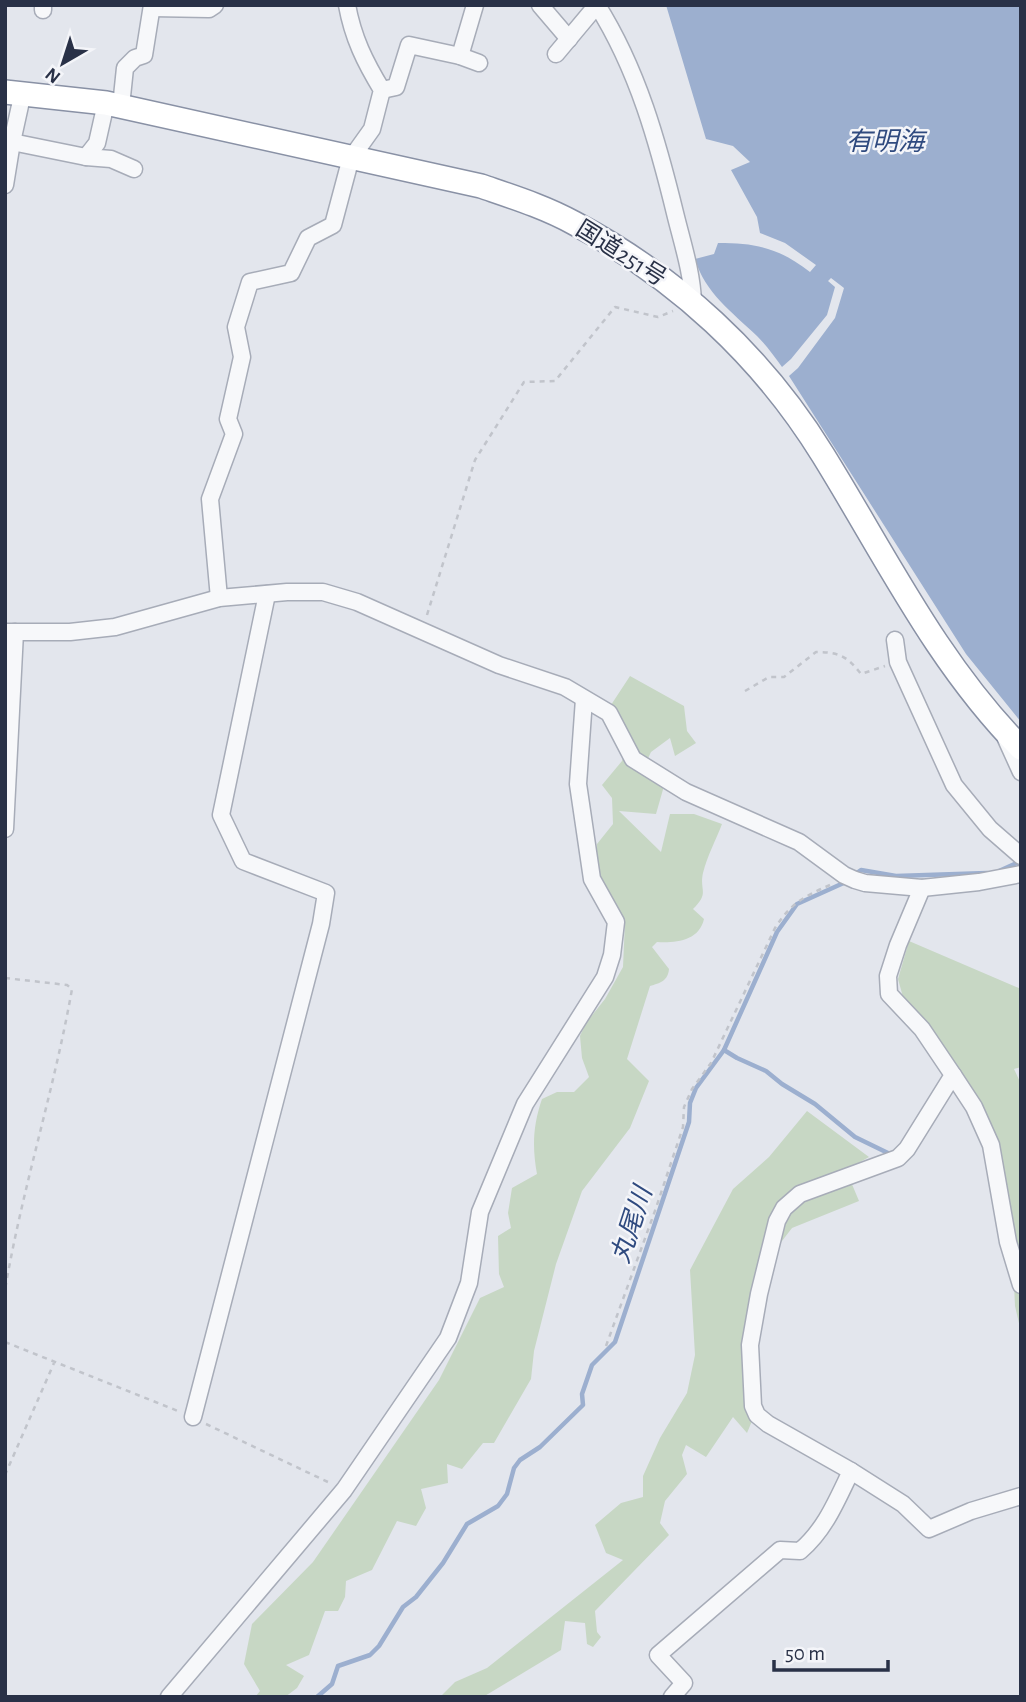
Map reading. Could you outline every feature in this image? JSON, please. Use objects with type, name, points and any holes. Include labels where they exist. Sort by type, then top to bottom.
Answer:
[{"type":"highway","name":"国道251号","points":[[14,92],[114,105],[481,186],[532,203],[619,248],[693,302],[734,340],[772,383],[822,453],[942,652],[969,690],[1021,748]]},
{"type":"street","points":[[86,157],[97,143],[114,105],[125,68],[135,58],[144,54],[152,7],[209,9],[215,5]]},
{"type":"street","points":[[219,598],[210,499],[234,434],[228,419],[242,357],[236,327],[246,293],[250,282],[292,273],[308,237],[333,225],[352,156],[372,129],[382,90],[359,51],[347,5]]},
{"type":"street","points":[[460,56],[475,5]]},
{"type":"street","points":[[540,5],[569,39]]},
{"type":"street","points":[[556,54],[597,5],[615,34],[637,83],[669,187],[692,280],[693,302]]},
{"type":"street","points":[[382,90],[396,87],[409,45],[479,63]]},
{"type":"street","points":[[5,185],[12,142],[14,92]]},
{"type":"street","points":[[12,142],[86,157],[111,159],[134,169]]},
{"type":"street","points":[[5,829],[10,632],[69,632],[115,626],[219,598],[323,592],[356,602],[499,665],[565,687],[609,713],[633,759],[685,792],[799,842],[849,878],[922,888],[1021,874]]},
{"type":"street","points":[[193,1417],[321,924],[326,893],[243,861],[221,815],[267,594]]},
{"type":"street","points":[[895,640],[898,662],[954,785],[990,830],[1021,856]]},
{"type":"street","points":[[169,1697],[344,1490],[448,1338],[469,1283],[481,1212],[525,1104],[605,977],[612,955],[616,922],[592,879],[578,784],[584,699]]},
{"type":"street","points":[[1002,728],[1021,772]]},
{"type":"street","points":[[922,888],[888,976],[890,994],[922,1029],[974,1107],[991,1145],[1008,1242],[1021,1285]]},
{"type":"street","points":[[953,1075],[907,1149],[898,1158],[800,1194],[784,1208],[774,1233],[750,1345],[753,1406],[757,1415],[768,1424],[852,1471],[903,1504],[929,1529],[971,1511],[1021,1496]]},
{"type":"street","points":[[694,1697],[658,1656],[780,1550],[800,1551],[812,1541],[831,1514],[852,1471]]},
{"type":"street","points":[[672,1697],[684,1683]]},
{"type":"path","points":[[422,631],[475,460],[524,382],[555,381],[615,307],[659,317],[693,302]]},
{"type":"path","points":[[745,691],[769,677],[784,677],[816,652],[835,652],[851,661],[861,674],[898,662]]},
{"type":"path","points":[[606,1346],[656,1208],[682,1127],[684,1107],[692,1089],[711,1063],[775,928],[785,912],[798,900],[849,878]]},
{"type":"path","points":[[5,978],[66,985],[72,989],[61,1052],[15,1230],[5,1290]]},
{"type":"path","points":[[5,1342],[193,1417],[344,1490]]},
{"type":"path","points":[[5,1475],[54,1363]]},
{"type":"green space","points":[[630,676],[684,706],[687,731],[696,743],[675,756],[670,738],[651,752],[641,773],[664,786],[656,814],[619,811],[661,852],[670,814],[694,814],[722,824],[705,867],[702,879],[703,895],[693,909],[704,919],[701,926],[686,939],[657,942],[652,947],[669,969],[663,981],[650,986],[627,1059],[649,1081],[630,1128],[582,1191],[556,1264],[534,1351],[531,1379],[494,1443],[483,1443],[462,1469],[447,1464],[448,1483],[421,1489],[426,1508],[416,1526],[397,1521],[372,1570],[346,1581],[345,1597],[338,1611],[325,1611],[309,1655],[286,1665],[304,1676],[297,1688],[285,1697],[255,1697],[260,1691],[244,1664],[252,1624],[313,1562],[439,1380],[480,1298],[504,1287],[499,1274],[498,1236],[511,1228],[508,1213],[512,1188],[537,1174],[534,1136],[542,1099],[557,1092],[574,1092],[589,1077],[582,1058],[580,1036],[623,967],[625,922],[596,874],[597,844],[613,824],[612,798],[602,785],[622,761],[628,733],[611,705]]},
{"type":"green space","points":[[909,941],[1021,989],[1021,1067],[1014,1069],[1021,1084],[1021,1332],[1015,1306],[1012,1242],[998,1143],[903,997],[898,979]]},
{"type":"green space","points":[[807,1111],[869,1157],[846,1170],[859,1201],[792,1228],[762,1267],[741,1344],[744,1381],[752,1421],[747,1433],[733,1417],[706,1457],[686,1445],[682,1455],[687,1474],[665,1501],[660,1523],[669,1535],[595,1611],[597,1632],[601,1637],[593,1647],[587,1644],[585,1623],[565,1621],[561,1650],[483,1697],[440,1697],[455,1682],[487,1668],[623,1560],[606,1553],[595,1525],[621,1503],[643,1497],[643,1476],[660,1438],[687,1393],[695,1355],[690,1270],[733,1189],[769,1157]]},
{"type":"water","name":"有明海","points":[[666,5],[1021,5],[1021,722],[966,654],[789,376],[835,318],[844,288],[831,278],[828,281],[835,287],[827,315],[782,367],[760,339],[720,301],[705,282],[695,259],[714,254],[718,243],[767,248],[788,257],[810,272],[816,265],[785,243],[760,233],[757,217],[731,170],[750,162],[733,146],[706,139]]},
{"type":"waterway","name":"丸尾川","points":[[999,871],[1021,861]]},
{"type":"waterway","name":"丸尾川","points":[[854,875],[861,870],[896,876],[987,873]]},
{"type":"waterway","name":"丸尾川","points":[[317,1697],[332,1684],[338,1666],[370,1655],[379,1646],[403,1607],[416,1597],[443,1563],[467,1524],[498,1506],[507,1494],[514,1468],[520,1460],[540,1447],[583,1405],[582,1394],[592,1365],[615,1342],[689,1122],[690,1103],[696,1088],[724,1050],[777,932],[797,904],[848,881]]},
{"type":"waterway","points":[[724,1050],[766,1071],[815,1104],[855,1137],[890,1154]]}]
